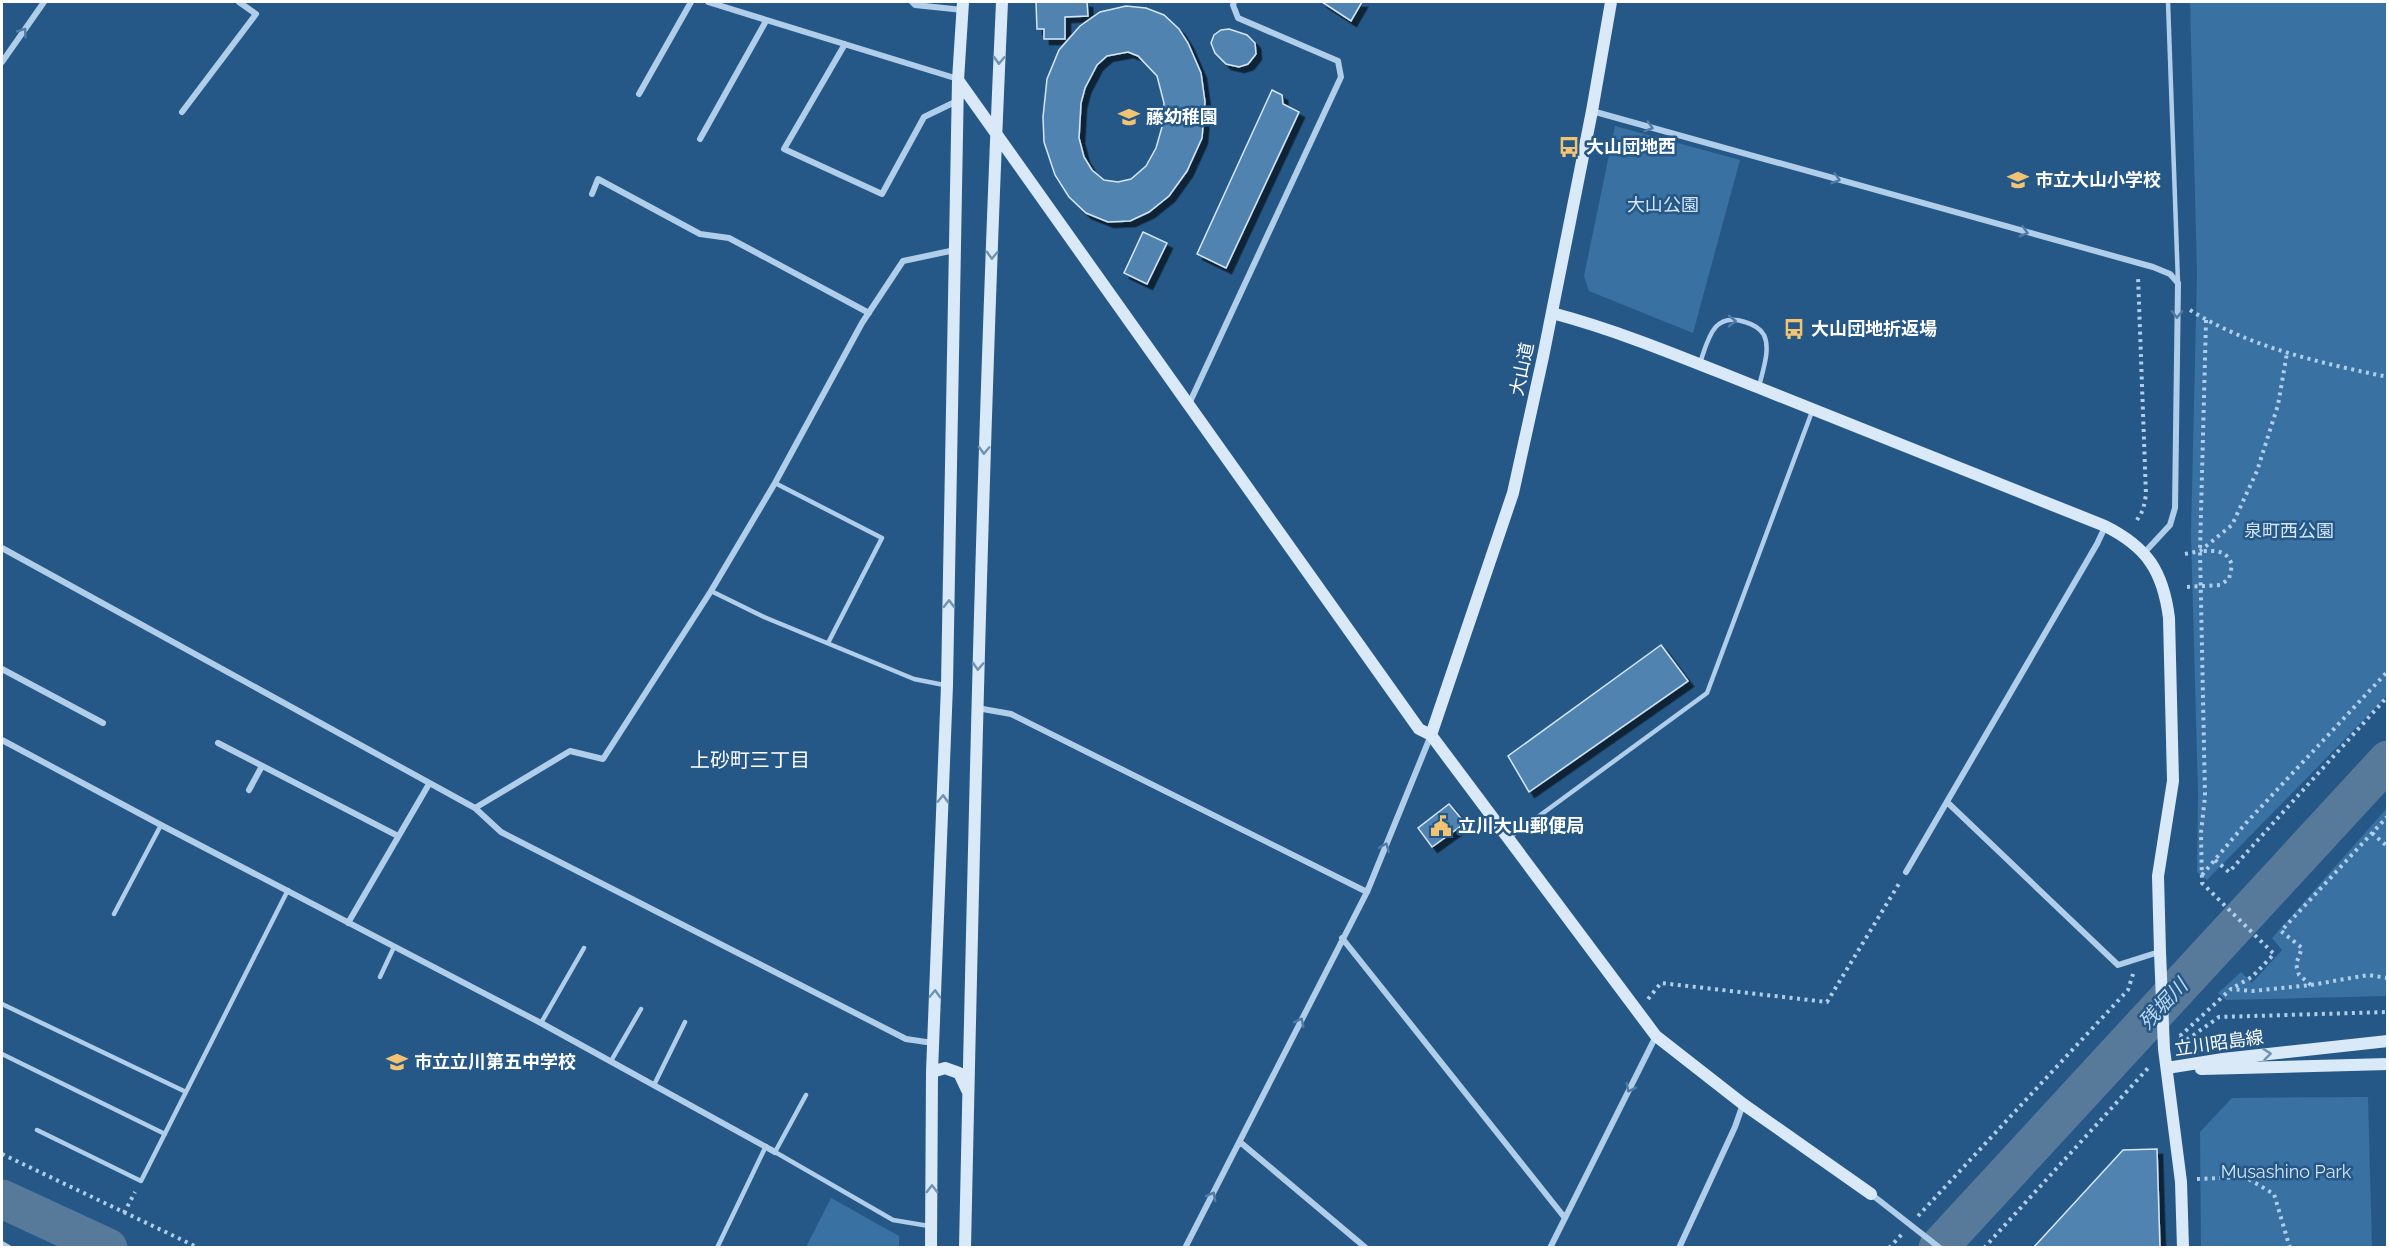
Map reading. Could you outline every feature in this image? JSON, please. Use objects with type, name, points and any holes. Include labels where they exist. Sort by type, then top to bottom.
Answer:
[{"type":"street","points":[[2,62],[44,2]]},
{"type":"street","points":[[182,112],[256,14],[239,2]]},
{"type":"street","points":[[639,94],[691,2]]},
{"type":"street","points":[[708,2],[958,80],[1419,729],[1431,735],[1656,1036],[1743,1104],[1871,1194],[1940,1248]]},
{"type":"street","points":[[912,2],[915,5],[963,6],[958,80],[947,686],[932,1072],[931,1248]]},
{"type":"street","points":[[965,1248],[976,708],[1002,2]]},
{"type":"street","points":[[1189,405],[1341,77],[1338,60],[1238,18],[1234,2]]},
{"type":"street","name":"大山道","points":[[1431,735],[1513,493],[1552,313],[1611,2]]},
{"type":"street","points":[[700,139],[766,21]]},
{"type":"street","points":[[845,44],[784,149],[882,194],[924,117],[959,100]]},
{"type":"street","points":[[1592,111],[2138,263],[2170,274],[2178,283],[2175,508],[2170,525],[2144,553]]},
{"type":"street","points":[[592,194],[598,179],[700,234],[729,238],[869,313]]},
{"type":"street","points":[[475,808],[570,751],[603,759],[711,591],[776,483],[869,313],[903,261],[956,250]]},
{"type":"street","points":[[1552,313],[1585,321],[1700,363],[2105,526],[2127,537],[2144,553],[2159,576],[2166,595],[2169,618],[2173,781],[2158,876],[2164,1048],[2181,1182],[2183,1248]]},
{"type":"street","points":[[1906,872],[2097,544],[2105,526]]},
{"type":"street","points":[[2,548],[475,808],[501,832],[512,838],[906,1039],[933,1044]]},
{"type":"street","points":[[2,669],[103,723]]},
{"type":"street","points":[[976,708],[1011,714],[1366,892]]},
{"type":"street","points":[[1185,1248],[1366,892],[1431,735]]},
{"type":"street","points":[[2,740],[541,1023],[775,1152]]},
{"type":"street","points":[[218,743],[398,836]]},
{"type":"street","points":[[249,790],[262,766]]},
{"type":"street","points":[[348,923],[429,784]]},
{"type":"street","points":[[1947,802],[2118,965],[2160,957]]},
{"type":"street","points":[[1342,938],[1565,1218]]},
{"type":"street","points":[[1550,1248],[1656,1036]]},
{"type":"street","name":"立川昭島線","points":[[2167,1068],[2223,1059],[2388,1041]]},
{"type":"street","name":"立川昭島線","points":[[2167,1068],[2225,1069],[2388,1064]]},
{"type":"street","points":[[932,1072],[945,1068],[959,1073],[968,1094]]},
{"type":"street","points":[[1679,1248],[1735,1127],[1743,1104]]},
{"type":"street","points":[[1240,1142],[1366,1248]]},
{"type":"street","points":[[2,1244],[9,1248]]},
{"type":"lane","points":[[2168,2],[2178,283]]},
{"type":"lane","points":[[1700,363],[1711,332],[1721,322],[1735,319],[1754,326],[1764,335],[1766,351],[1758,387]]},
{"type":"lane","points":[[1509,838],[1707,693],[1813,409]]},
{"type":"lane","points":[[776,483],[882,538],[828,643]]},
{"type":"lane","points":[[711,591],[764,617],[914,679],[947,686]]},
{"type":"lane","points":[[114,914],[161,825]]},
{"type":"lane","points":[[37,1130],[141,1180],[288,890]]},
{"type":"lane","points":[[380,977],[394,947]]},
{"type":"lane","points":[[541,1023],[584,948]]},
{"type":"lane","points":[[2,1004],[186,1092]]},
{"type":"lane","points":[[611,1061],[640,1009]]},
{"type":"lane","points":[[654,1085],[685,1022]]},
{"type":"lane","points":[[2,1054],[165,1134]]},
{"type":"lane","points":[[806,1095],[775,1152],[893,1220],[931,1226]]},
{"type":"lane","points":[[717,1248],[766,1146]]},
{"type":"path","points":[[2137,520],[2143,510],[2146,495],[2138,263]]},
{"type":"path","points":[[2189,309],[2206,320],[2287,353],[2388,377]]},
{"type":"path","points":[[2206,320],[2200,551],[2205,796],[2201,833],[2202,884],[2274,954],[2252,977],[2231,989],[2178,1038],[2188,1039],[2219,1017],[2388,1012]]},
{"type":"path","points":[[2200,551],[2232,525],[2252,482],[2278,405],[2287,353]]},
{"type":"path","points":[[2185,554],[2219,550],[2225,554],[2232,565],[2229,579],[2220,585],[2187,588]]},
{"type":"path","points":[[2202,876],[2247,823],[2388,672]]},
{"type":"path","points":[[2216,860],[2229,872],[2388,696]]},
{"type":"path","points":[[2311,985],[2299,975],[2296,964],[2302,948],[2282,931],[2388,816]]},
{"type":"path","points":[[2372,833],[2388,847]]},
{"type":"path","points":[[1638,1012],[1661,982],[1827,1002],[1906,872]]},
{"type":"path","points":[[2231,989],[2253,991],[2311,985],[2368,975],[2388,978]]},
{"type":"path","points":[[1918,1216],[2128,990]]},
{"type":"path","points":[[1984,1248],[2146,1071]]},
{"type":"path","points":[[2,1154],[199,1248]]},
{"type":"path","points":[[2197,1179],[2245,1177],[2274,1194],[2290,1248]]},
{"type":"path","points":[[124,1213],[141,1180]]},
{"type":"path","points":[[1889,1248],[1905,1232]]},
{"type":"green space","name":"泉町西公園","points":[[2190,2],[2388,2],[2387,696],[2207,880],[2197,872],[2198,794],[2191,534],[2197,273]]},
{"type":"green space","name":"大山公園","points":[[1615,126],[1740,160],[1693,333],[1589,291],[1584,276]]},
{"type":"green space","points":[[2387,808],[2387,996],[2226,1000],[2218,993],[2241,972],[2252,983],[2282,950],[2272,938]]},
{"type":"green space","name":"Musashino Park","points":[[2368,1097],[2372,1247],[2201,1247],[2200,1132],[2232,1098]]},
{"type":"green space","points":[[831,1198],[899,1236],[899,1247],[806,1247]]},
{"type":"building","points":[[1036,2],[1087,2],[1088,16],[1065,17],[1065,39],[1044,39],[1044,29],[1037,29]]},
{"type":"building","points":[[1322,2],[1362,2],[1351,21]]},
{"type":"building","points":[[1126,6],[1146,8],[1164,15],[1179,29],[1188,43],[1201,73],[1205,102],[1202,138],[1187,171],[1169,196],[1149,212],[1130,221],[1108,222],[1086,213],[1069,197],[1055,175],[1044,142],[1043,117],[1047,79],[1059,50],[1080,26],[1100,12]],"holes":[[[1128,52],[1138,56],[1157,76],[1164,103],[1162,127],[1156,148],[1146,166],[1131,179],[1118,182],[1104,180],[1092,170],[1084,157],[1079,138],[1081,103],[1085,88],[1097,65],[1107,56]]]},
{"type":"building","points":[[1229,29],[1247,35],[1255,43],[1256,54],[1248,64],[1239,67],[1226,64],[1215,53],[1211,43],[1214,35],[1221,30]]},
{"type":"building","points":[[1272,90],[1282,95],[1283,104],[1299,112],[1226,268],[1197,254]]},
{"type":"building","points":[[1143,232],[1167,243],[1147,284],[1124,273]]},
{"type":"building","points":[[1661,645],[1688,681],[1529,792],[1508,756]]},
{"type":"building","name":"立川大山郵便局","points":[[1449,804],[1465,823],[1432,847],[1418,828]]},
{"type":"building","points":[[2157,1149],[2160,1248],[2033,1248],[2123,1150]]},
{"type":"waterway","name":"残堀川","points":[[1938,1248],[2388,760]]},
{"type":"waterway","name":"残堀川","points":[[2,1199],[108,1248]]},
{"type":"place","name":"藤幼稚園","points":[[1129,117]]},
{"type":"place","name":"大山団地西","points":[[1569,147]]},
{"type":"place","name":"市立大山小学校","points":[[2018,180]]},
{"type":"place","name":"大山団地折返場","points":[[1794,329]]},
{"type":"place","name":"立川大山郵便局","points":[[1441,826]]},
{"type":"place","name":"市立立川第五中学校","points":[[397,1062]]},
{"type":"district","name":"上砂町三丁目","points":[[750,760]]}]
